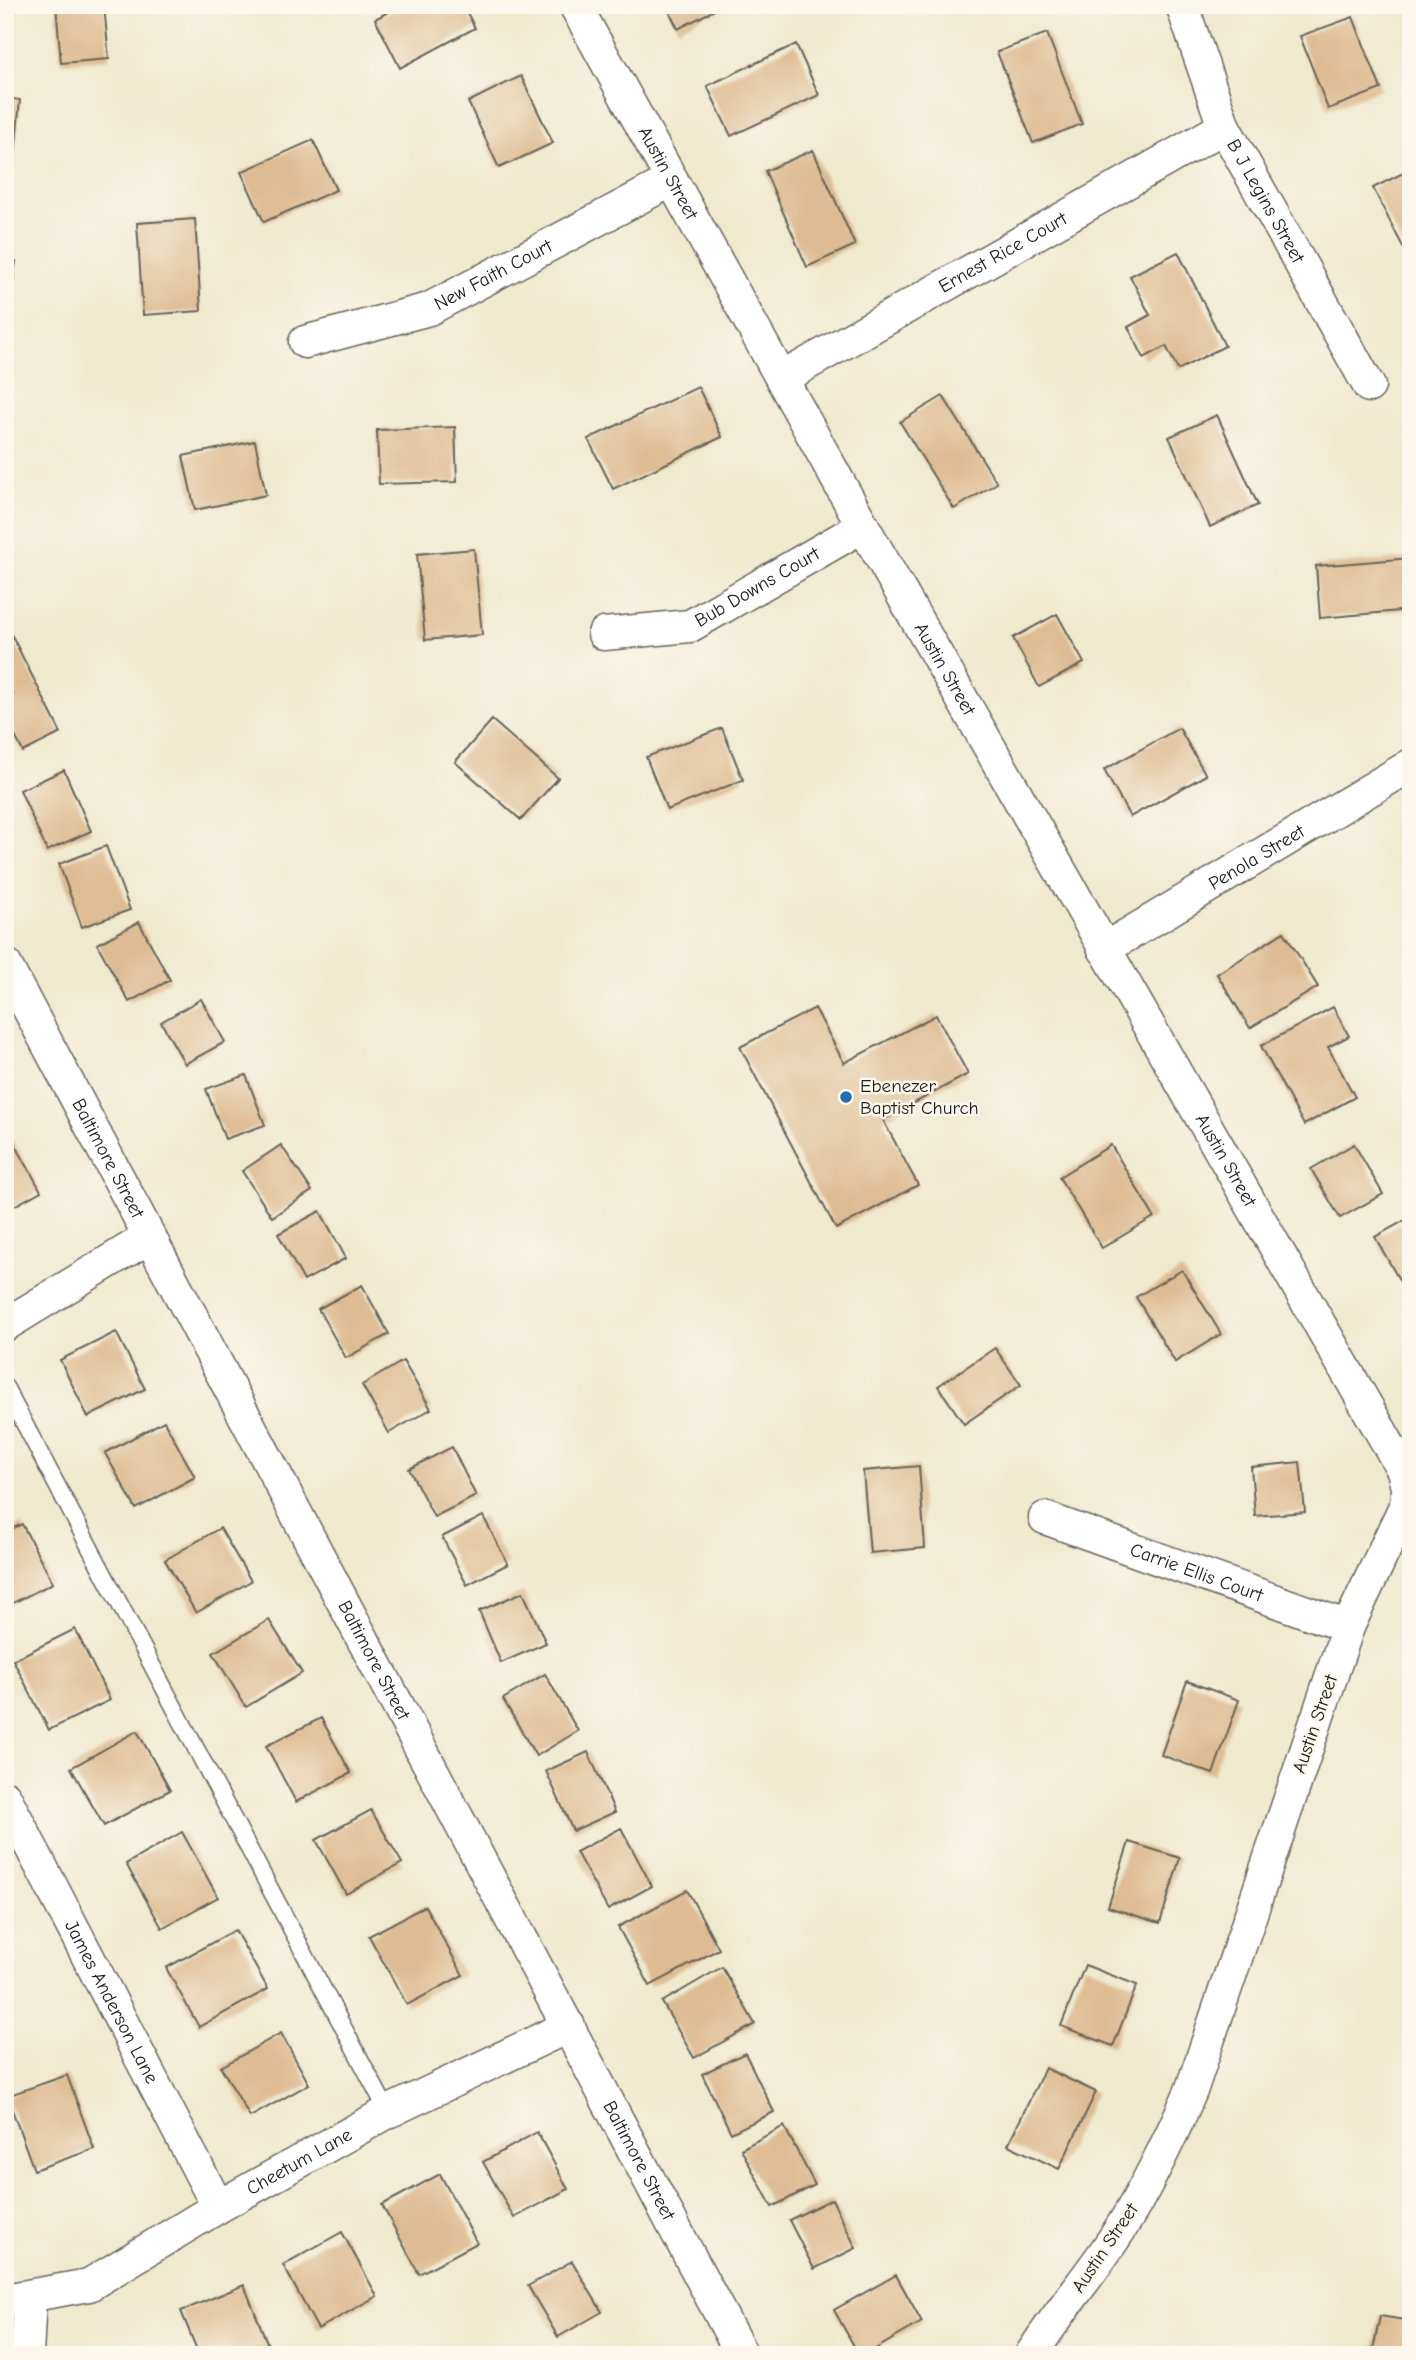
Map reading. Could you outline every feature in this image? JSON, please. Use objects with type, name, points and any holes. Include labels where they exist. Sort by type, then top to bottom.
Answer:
[{"type":"street","name":"Austin Street","points":[[575,5],[863,526],[1104,949],[1401,1442],[1407,1502],[1348,1627],[1191,2091],[1146,2187],[1031,2355]]},
{"type":"street","name":"B J Legins Street","points":[[1182,5],[1224,127],[1368,386]]},
{"type":"street","name":"Ernest Rice Court","points":[[782,378],[1224,127]]},
{"type":"street","name":"New Faith Court","points":[[305,342],[429,309],[672,180]]},
{"type":"street","name":"Bub Downs Court","points":[[604,634],[690,626],[863,526]]},
{"type":"street","name":"Penola Street","points":[[1104,949],[1411,765]]},
{"type":"street","name":"Baltimore Street","points":[[5,964],[742,2355]]},
{"type":"street","points":[[5,1325],[149,1237]]},
{"type":"street","name":"Carrie Ellis Court","points":[[1045,1518],[1348,1627]]},
{"type":"street","name":"James Anderson Lane","points":[[5,1797],[218,2207]]},
{"type":"street","name":"Cheetum Lane","points":[[18,2299],[89,2285],[218,2207],[388,2112],[569,2026]]},
{"type":"street","points":[[18,2299],[27,2355]]},
{"type":"lane","points":[[5,1387],[388,2112]]},
{"type":"building","points":[[56,5],[104,5],[109,59],[61,63]]},
{"type":"building","points":[[401,5],[463,5],[475,28],[400,68],[375,19]]},
{"type":"building","points":[[666,5],[724,5],[678,29]]},
{"type":"building","points":[[1353,17],[1381,89],[1328,109],[1300,36]]},
{"type":"building","points":[[1047,33],[1082,124],[1033,143],[997,52]]},
{"type":"building","points":[[796,44],[819,95],[731,136],[707,86]]},
{"type":"building","points":[[521,76],[553,143],[499,168],[468,102]]},
{"type":"building","points":[[5,98],[20,100],[15,154],[5,153]]},
{"type":"building","points":[[313,140],[336,190],[264,222],[241,172]]},
{"type":"building","points":[[813,150],[855,245],[807,267],[765,171]]},
{"type":"building","points":[[1411,169],[1411,251],[1406,253],[1373,188]]},
{"type":"building","points":[[195,219],[201,311],[143,315],[137,223]]},
{"type":"building","points":[[1178,252],[1225,346],[1178,370],[1166,346],[1144,358],[1128,327],[1150,315],[1130,276]]},
{"type":"building","points":[[5,260],[16,261],[8,315],[5,315]]},
{"type":"building","points":[[698,387],[722,437],[613,489],[588,439]]},
{"type":"building","points":[[943,396],[997,483],[954,509],[900,422]]},
{"type":"building","points":[[1217,415],[1258,505],[1210,527],[1169,437]]},
{"type":"building","points":[[455,427],[457,482],[379,484],[377,430]]},
{"type":"building","points":[[255,441],[266,495],[195,510],[183,456]]},
{"type":"building","points":[[474,549],[482,635],[425,640],[417,554]]},
{"type":"building","points":[[1411,558],[1411,610],[1320,618],[1316,566]]},
{"type":"building","points":[[1057,614],[1084,663],[1039,687],[1013,638]]},
{"type":"building","points":[[5,622],[61,733],[23,752],[5,716],[5,699],[13,695],[5,679]]},
{"type":"building","points":[[492,720],[558,778],[521,820],[455,762]]},
{"type":"building","points":[[722,728],[743,780],[667,810],[646,757]]},
{"type":"building","points":[[1179,728],[1206,775],[1130,817],[1104,770]]},
{"type":"building","points":[[64,770],[91,831],[47,851],[20,790]]},
{"type":"building","points":[[106,846],[130,910],[82,927],[59,864]]},
{"type":"building","points":[[139,922],[170,980],[129,1002],[97,944]]},
{"type":"building","points":[[1284,932],[1318,987],[1250,1028],[1217,974]]},
{"type":"building","points":[[201,999],[225,1042],[185,1064],[161,1022]]},
{"type":"building","points":[[1333,1007],[1349,1036],[1328,1047],[1355,1097],[1304,1125],[1261,1046]]},
{"type":"building","name":"Ebenezer Baptist Church","points":[[815,1008],[844,1063],[936,1015],[968,1074],[883,1120],[918,1185],[836,1229],[740,1047]]},
{"type":"building","points":[[246,1075],[265,1125],[225,1139],[206,1089]]},
{"type":"building","points":[[9,1133],[41,1191],[5,1211],[5,1135]]},
{"type":"building","points":[[1354,1144],[1383,1194],[1340,1218],[1311,1169]]},
{"type":"building","points":[[281,1145],[312,1191],[272,1217],[242,1171]]},
{"type":"building","points":[[1111,1145],[1154,1217],[1102,1248],[1059,1177]]},
{"type":"building","points":[[320,1211],[346,1258],[304,1281],[278,1234]]},
{"type":"building","points":[[1411,1217],[1411,1301],[1375,1237]]},
{"type":"building","points":[[1182,1270],[1221,1334],[1175,1362],[1136,1297]]},
{"type":"building","points":[[362,1285],[389,1334],[346,1358],[318,1309]]},
{"type":"building","points":[[116,1332],[145,1389],[88,1417],[60,1360]]},
{"type":"building","points":[[995,1348],[1021,1385],[964,1424],[938,1386]]},
{"type":"building","points":[[403,1361],[431,1409],[389,1433],[362,1385]]},
{"type":"building","points":[[164,1421],[195,1477],[136,1509],[105,1453]]},
{"type":"building","points":[[452,1447],[476,1496],[434,1517],[409,1469]]},
{"type":"building","points":[[1300,1462],[1305,1512],[1255,1516],[1251,1467]]},
{"type":"building","points":[[919,1466],[925,1548],[870,1553],[863,1471]]},
{"type":"building","points":[[483,1516],[508,1564],[467,1585],[442,1537]]},
{"type":"building","points":[[22,1524],[53,1583],[5,1607],[5,1532]]},
{"type":"building","points":[[220,1528],[251,1581],[196,1613],[165,1560]]},
{"type":"building","points":[[523,1592],[546,1643],[501,1663],[479,1611]]},
{"type":"building","points":[[269,1620],[302,1673],[246,1707],[213,1653]]},
{"type":"building","points":[[75,1629],[110,1700],[49,1730],[13,1660]]},
{"type":"building","points":[[545,1674],[578,1731],[536,1756],[503,1699]]},
{"type":"building","points":[[1187,1681],[1239,1700],[1213,1774],[1161,1755]]},
{"type":"building","points":[[321,1718],[351,1773],[296,1802],[266,1746]]},
{"type":"building","points":[[137,1731],[170,1790],[104,1826],[71,1768]]},
{"type":"building","points":[[588,1752],[615,1812],[573,1831],[546,1771]]},
{"type":"building","points":[[371,1810],[402,1863],[346,1894],[316,1840]]},
{"type":"building","points":[[621,1828],[652,1886],[608,1910],[576,1852]]},
{"type":"building","points":[[182,1832],[218,1897],[162,1928],[126,1864]]},
{"type":"building","points":[[1129,1842],[1180,1858],[1160,1923],[1108,1907]]},
{"type":"building","points":[[687,1890],[719,1949],[650,1986],[618,1927]]},
{"type":"building","points":[[425,1906],[463,1975],[407,2005],[369,1936]]},
{"type":"building","points":[[235,1930],[268,1989],[199,2027],[166,1968]]},
{"type":"building","points":[[1085,1965],[1137,1985],[1113,2046],[1061,2026]]},
{"type":"building","points":[[722,1967],[755,2024],[694,2058],[662,2002]]},
{"type":"building","points":[[281,2033],[309,2084],[250,2117],[221,2067]]},
{"type":"building","points":[[745,2053],[774,2112],[731,2133],[702,2074]]},
{"type":"building","points":[[1045,2068],[1096,2092],[1059,2169],[1008,2145]]},
{"type":"building","points":[[67,2075],[94,2149],[34,2170],[7,2096]]},
{"type":"building","points":[[784,2126],[815,2185],[772,2207],[741,2149]]},
{"type":"building","points":[[537,2132],[568,2189],[514,2218],[483,2162]]},
{"type":"building","points":[[440,2174],[477,2243],[419,2274],[382,2205]]},
{"type":"building","points":[[832,2199],[856,2248],[814,2269],[789,2220]]},
{"type":"building","points":[[342,2232],[377,2296],[318,2329],[283,2265]]},
{"type":"building","points":[[572,2261],[602,2312],[558,2337],[528,2286]]},
{"type":"building","points":[[896,2275],[922,2322],[865,2355],[859,2355],[834,2310]]},
{"type":"building","points":[[244,2285],[272,2355],[199,2355],[181,2311]]},
{"type":"building","points":[[1380,2316],[1411,2321],[1411,2355],[1372,2355]]},
{"type":"place","name":"Ebenezer Baptist Church","points":[[846,1097]]}]
